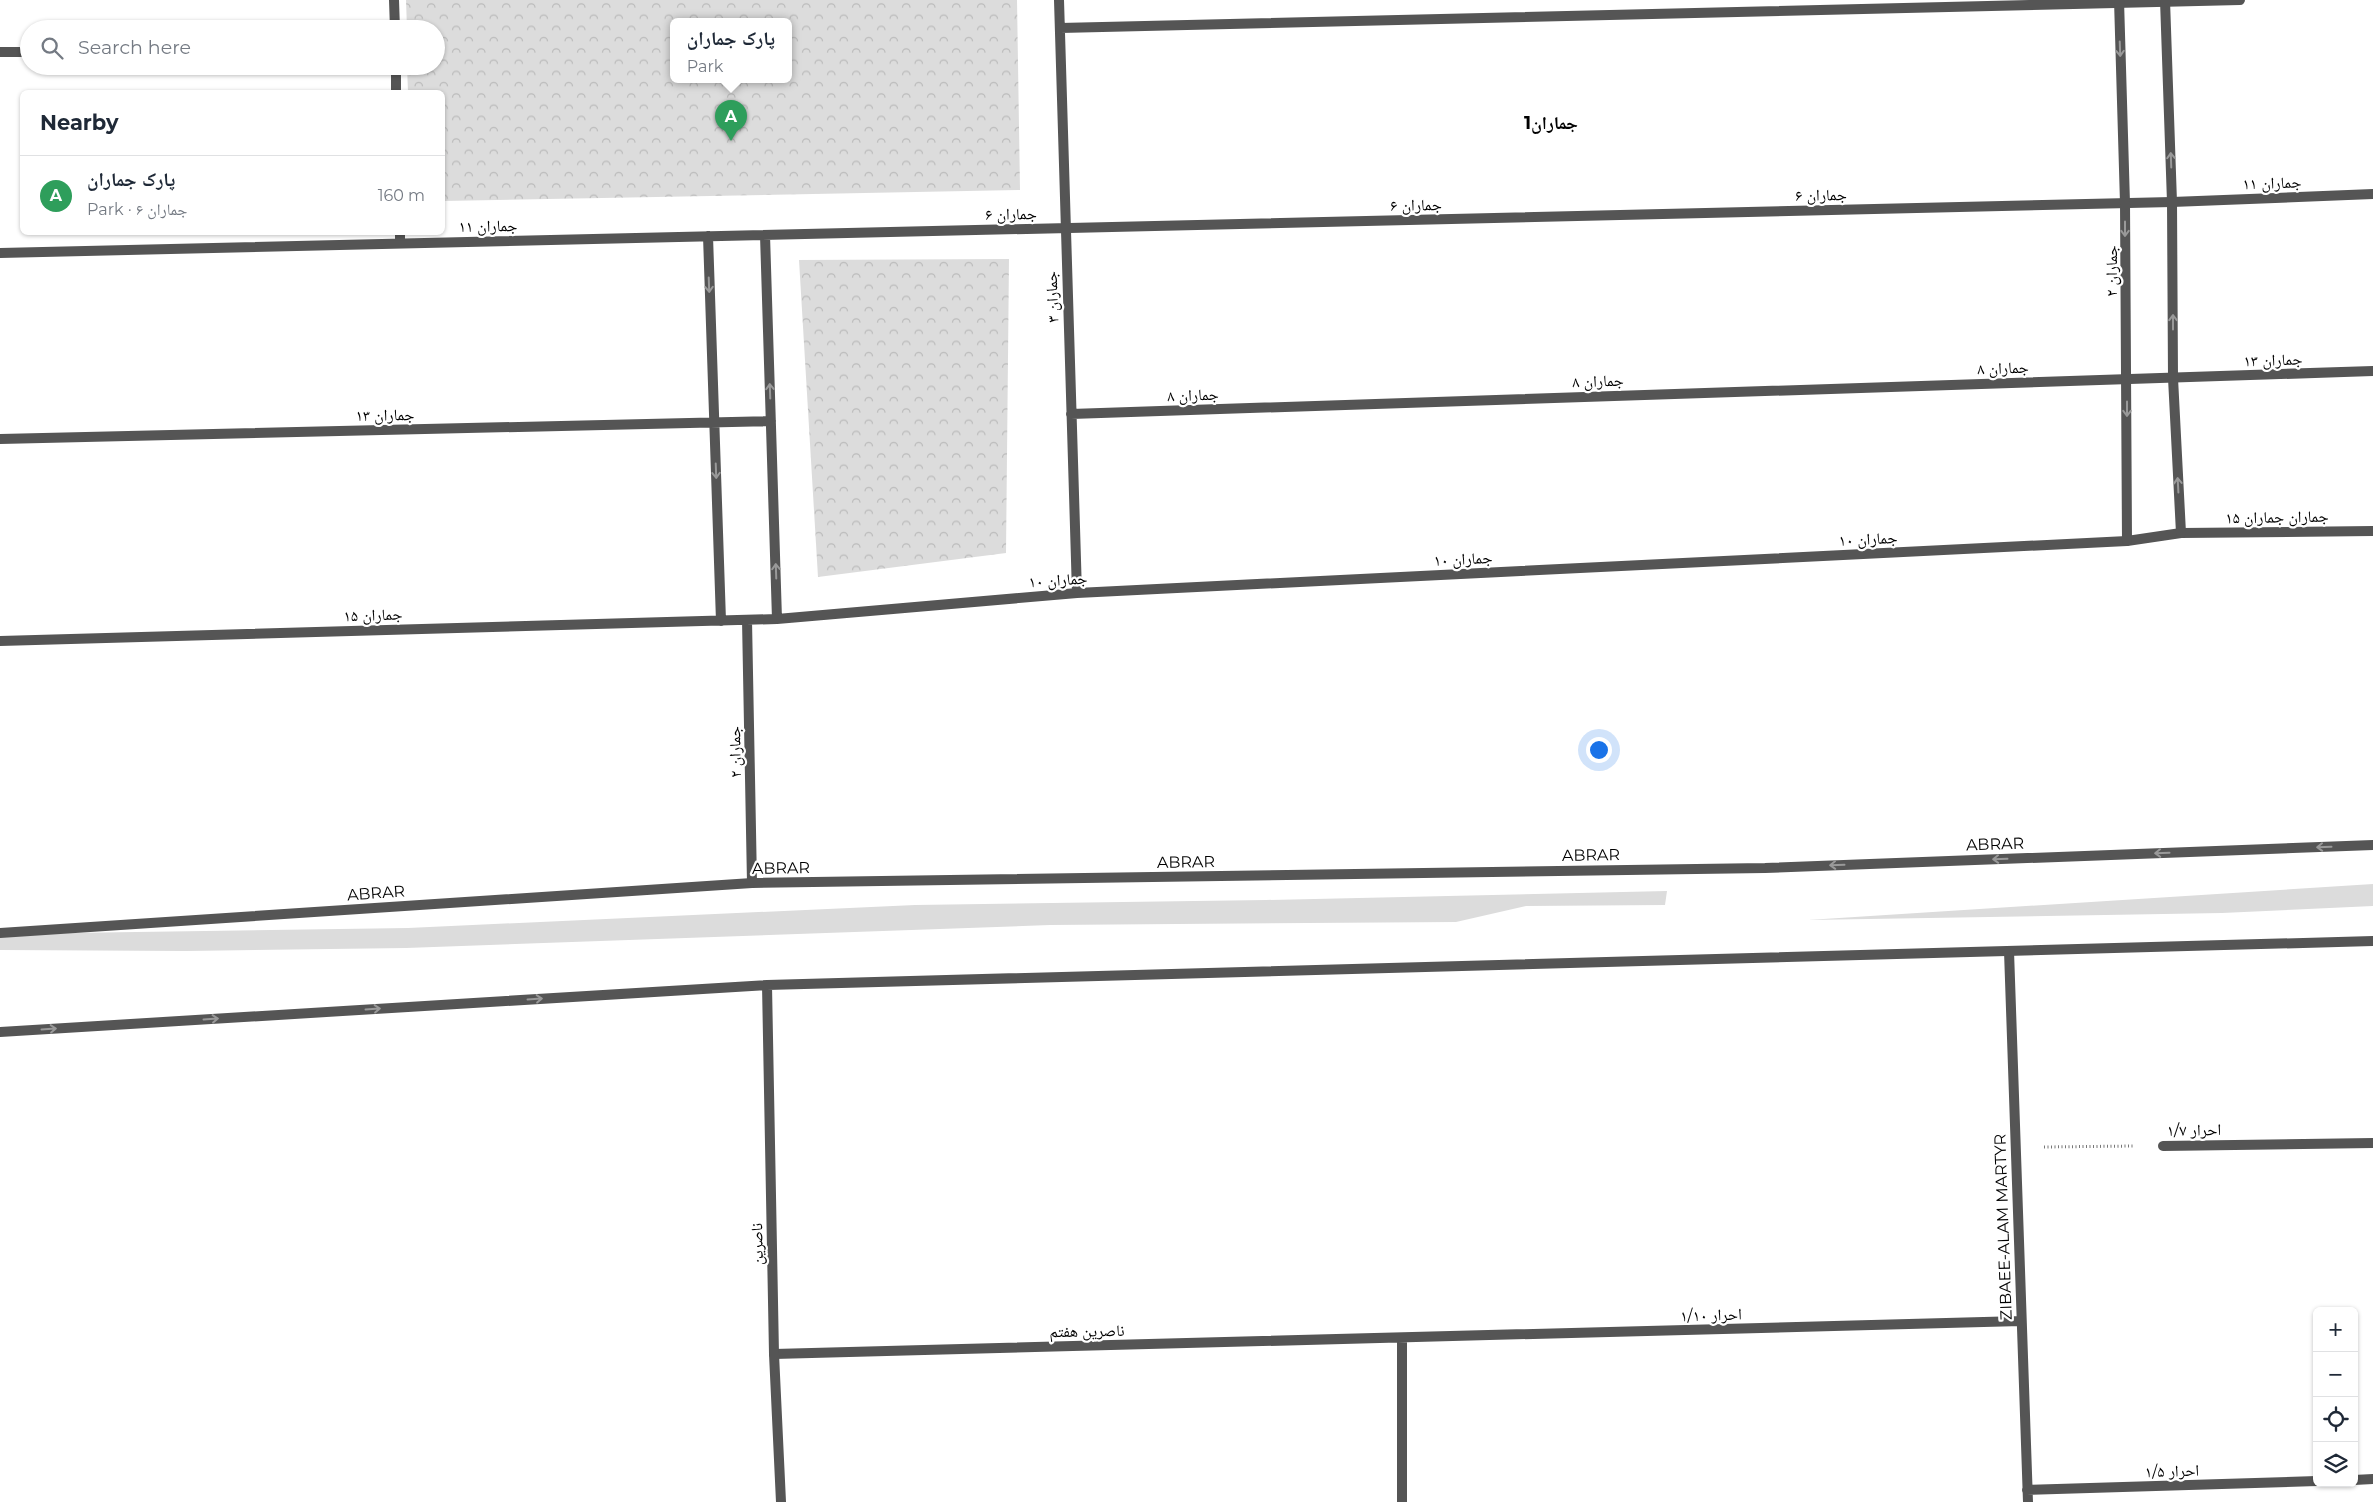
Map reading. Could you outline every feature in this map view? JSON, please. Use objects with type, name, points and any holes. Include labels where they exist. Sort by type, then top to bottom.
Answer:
[{"type":"street","points":[[394,0],[394,20]]},
{"type":"street","name":"جماران ۳","points":[[1059,0],[1070,414],[1077,593]]},
{"type":"street","points":[[1060,28],[2240,0]]},
{"type":"street","points":[[2165,1],[2172,202],[2173,378],[2181,533]]},
{"type":"street","name":"جماران ۲","points":[[2119,2],[2125,203],[2127,542]]},
{"type":"street","points":[[0,52],[20,52]]},
{"type":"street","points":[[396,75],[396,90]]},
{"type":"street","name":"جماران ۱۱","points":[[2125,203],[2373,194]]},
{"type":"street","name":"جماران ۶","points":[[708,236],[2125,203]]},
{"type":"street","points":[[765,234],[777,619]]},
{"type":"street","points":[[400,235],[400,244]]},
{"type":"street","points":[[708,236],[721,621]]},
{"type":"street","name":"جماران ۱۱","points":[[0,253],[708,236]]},
{"type":"street","name":"جماران ۱۳","points":[[2126,378],[2373,371]]},
{"type":"street","name":"جماران ۸","points":[[1070,414],[2126,378]]},
{"type":"street","name":"جماران ۱۳","points":[[0,439],[771,421]]},
{"type":"street","name":"جماران جماران ۱۵","points":[[2181,533],[2373,531]]},
{"type":"street","name":"جماران ۱۰","points":[[747,620],[1077,593],[2127,542],[2181,533]]},
{"type":"street","name":"جماران ۲","points":[[747,620],[752,883]]},
{"type":"street","name":"جماران ۱۵","points":[[0,641],[747,620]]},
{"type":"street","name":"ABRAR","points":[[0,933],[752,883],[1765,868],[2373,845]]},
{"type":"street","points":[[0,1032],[767,985],[2373,941]]},
{"type":"street","name":"ZIBAEE-ALAM MARTYR","points":[[2009,951],[2028,1502]]},
{"type":"street","name":"ناصرین","points":[[767,985],[774,1354],[780,1502]]},
{"type":"street","name":"۱/۷ احرار","points":[[2163,1146],[2373,1143]]},
{"type":"street","name":"۱/۱۰ احرار","points":[[1402,1338],[2022,1321]]},
{"type":"street","points":[[1402,1338],[1402,1502]]},
{"type":"street","name":"ناصرین هفتم","points":[[774,1354],[1402,1338]]},
{"type":"street","points":[[2358,1480],[2373,1479]]},
{"type":"street","name":"۱/۵ احرار","points":[[2027,1490],[2313,1481]]},
{"type":"path","name":"۱/۷ احرار","points":[[2016,1148],[2163,1146]]},
{"type":"green space","points":[[406,0],[1017,0],[1020,190],[445,201],[445,90],[408,90],[407,75],[445,75],[445,20],[407,20]]},
{"type":"green space","points":[[1009,259],[1006,553],[818,577],[799,260]]},
{"type":"green space","points":[[2373,884],[2373,906],[2222,913],[1808,920]]},
{"type":"green space","points":[[1667,891],[1665,905],[1526,906],[1456,922],[1050,925],[406,948],[186,951],[0,950],[0,934],[408,928],[915,905],[1266,900]]},
{"type":"place","name":"پارک جماران","points":[[731,141]]},
{"type":"district","name":"جماران1","points":[[1551,123]]}]
